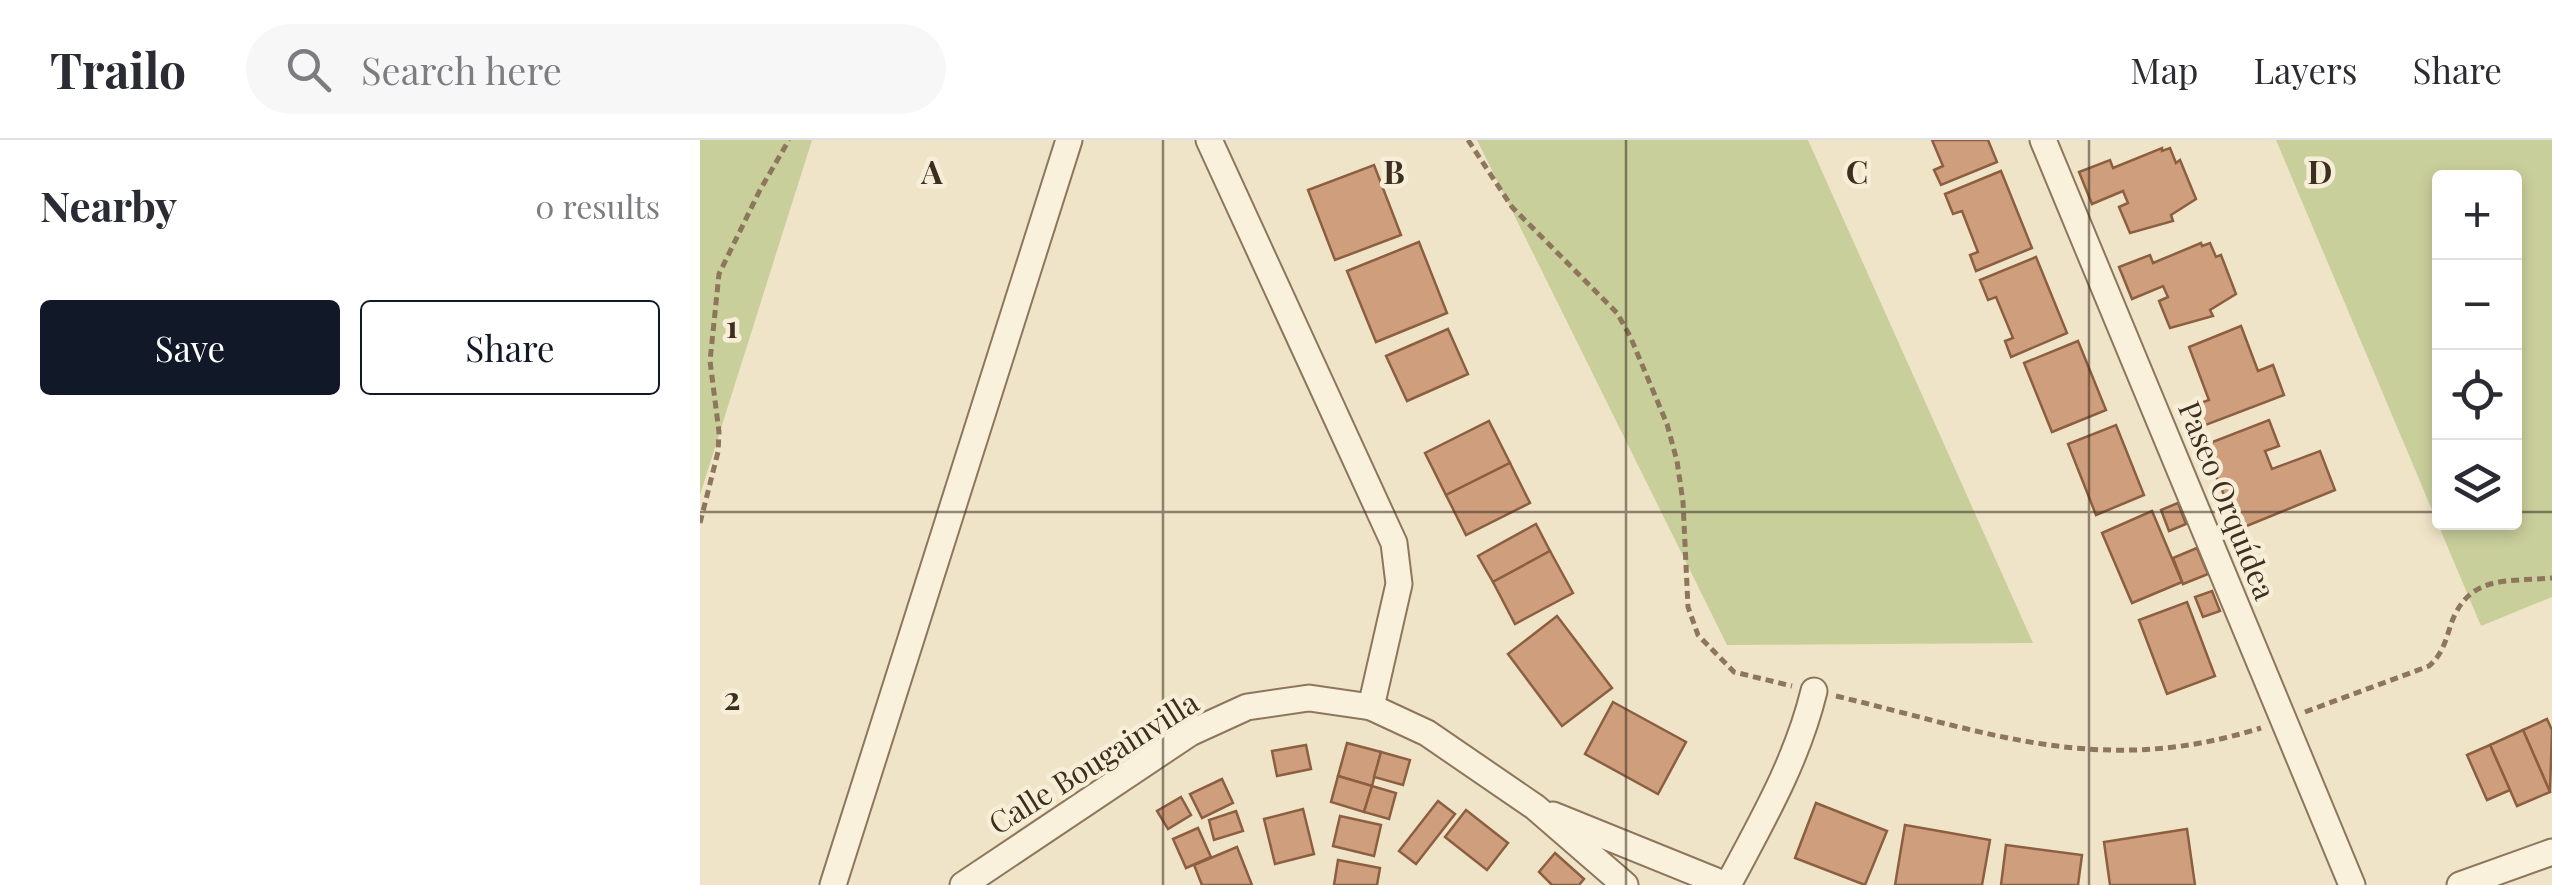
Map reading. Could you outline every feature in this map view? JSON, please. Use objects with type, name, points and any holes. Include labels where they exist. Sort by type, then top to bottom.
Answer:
[{"type":"street","points":[[833,885],[1069,140]]},
{"type":"street","points":[[1209,140],[1394,543],[1399,584],[1371,707]]},
{"type":"street","name":"Paseo Orquídea","points":[[2044,140],[2352,885]]},
{"type":"street","points":[[1535,807],[1727,885],[1789,770],[1804,733],[1814,691]]},
{"type":"street","name":"Calle Bougainvilla","points":[[962,885],[1190,733],[1247,707],[1309,698],[1371,707],[1427,733],[1535,807],[1625,885]]},
{"type":"street","points":[[2460,885],[2552,852]]},
{"type":"path","points":[[700,523],[718,452],[710,361],[719,274],[789,140]]},
{"type":"path","points":[[1468,140],[1512,207],[1618,313],[1630,336],[1667,424],[1677,461],[1688,607],[1698,635],[1734,672],[2014,742],[2076,750],[2152,750],[2208,743],[2284,721],[2429,666],[2440,654],[2458,607],[2481,585],[2552,578]]},
{"type":"green space","points":[[700,140],[812,140],[700,495]]},
{"type":"green space","points":[[1477,140],[1808,140],[2033,643],[1727,645]]},
{"type":"green space","points":[[2276,140],[2552,140],[2552,597],[2481,626],[2441,530],[2522,530],[2522,170],[2432,170],[2432,510]]},
{"type":"building","points":[[1932,140],[1988,140],[1997,162],[1941,185],[1934,170],[1943,166]]},
{"type":"building","points":[[2170,148],[2176,163],[2180,160],[2196,199],[2171,215],[2173,221],[2130,233],[2119,207],[2128,203],[2123,191],[2092,204],[2079,172],[2110,160],[2113,168]]},
{"type":"building","points":[[1374,165],[1401,235],[1335,260],[1308,190]]},
{"type":"building","points":[[2001,171],[2032,248],[1976,271],[1970,255],[1978,252],[1962,211],[1953,214],[1945,194]]},
{"type":"building","points":[[1419,242],[1447,313],[1376,342],[1347,271]]},
{"type":"building","points":[[2210,243],[2216,257],[2221,255],[2236,294],[2210,310],[2213,316],[2170,328],[2159,301],[2168,297],[2163,286],[2132,299],[2119,267],[2150,255],[2153,263]]},
{"type":"building","points":[[2036,257],[2067,333],[2011,357],[2005,341],[2013,338],[1996,297],[1988,300],[1980,280]]},
{"type":"building","points":[[2241,326],[2258,371],[2273,365],[2284,395],[2203,426],[2195,405],[2209,400],[2189,347]]},
{"type":"building","points":[[1448,329],[1468,374],[1407,401],[1386,356]]},
{"type":"building","points":[[2078,341],[2106,410],[2052,432],[2024,363]]},
{"type":"building","points":[[2269,420],[2279,446],[2265,451],[2272,469],[2320,451],[2335,490],[2244,527],[2230,493],[2224,495],[2211,464],[2217,462],[2210,443]]},
{"type":"building","points":[[1489,421],[1510,463],[1446,495],[1425,453]]},
{"type":"building","points":[[2116,425],[2144,495],[2096,515],[2068,444]]},
{"type":"building","points":[[1510,463],[1530,503],[1466,535],[1446,495]]},
{"type":"building","points":[[2178,503],[2186,524],[2169,531],[2161,510]]},
{"type":"building","points":[[2152,511],[2182,582],[2132,603],[2102,533]]},
{"type":"building","points":[[1536,524],[1550,551],[1493,582],[1478,556]]},
{"type":"building","points":[[2197,548],[2208,574],[2183,584],[2173,558]]},
{"type":"building","points":[[1550,551],[1573,593],[1515,624],[1493,582]]},
{"type":"building","points":[[2212,591],[2220,611],[2203,617],[2195,597]]},
{"type":"building","points":[[2187,602],[2215,676],[2167,694],[2139,620]]},
{"type":"building","points":[[1557,616],[1612,688],[1562,726],[1508,654]]},
{"type":"building","points":[[1613,702],[1686,742],[1658,794],[1585,754]]},
{"type":"building","points":[[2547,719],[2552,730],[2550,792],[2523,730]]},
{"type":"building","points":[[2523,730],[2550,792],[2517,806],[2490,745]]},
{"type":"building","points":[[1347,743],[1381,752],[1372,786],[1338,776]]},
{"type":"building","points":[[1306,745],[1311,769],[1277,776],[1272,751]]},
{"type":"building","points":[[2490,745],[2510,790],[2487,800],[2467,755]]},
{"type":"building","points":[[1381,752],[1410,760],[1403,785],[1374,777]]},
{"type":"building","points":[[1338,776],[1372,786],[1364,812],[1331,802]]},
{"type":"building","points":[[1222,779],[1233,803],[1202,818],[1190,794]]},
{"type":"building","points":[[1372,786],[1396,793],[1389,819],[1364,812]]},
{"type":"building","points":[[1181,797],[1191,815],[1168,829],[1157,811]]},
{"type":"building","points":[[1438,801],[1455,814],[1416,864],[1399,851]]},
{"type":"building","points":[[1816,803],[1887,831],[1865,885],[1795,858]]},
{"type":"building","points":[[1303,809],[1314,854],[1275,864],[1264,819]]},
{"type":"building","points":[[1466,810],[1508,843],[1487,870],[1445,837]]},
{"type":"building","points":[[1236,811],[1243,831],[1214,840],[1209,820]]},
{"type":"building","points":[[1340,816],[1381,825],[1374,856],[1333,846]]},
{"type":"building","points":[[1905,825],[1990,840],[1982,885],[1895,885]]},
{"type":"building","points":[[1198,828],[1211,857],[1186,868],[1173,839]]},
{"type":"building","points":[[2187,829],[2195,885],[2110,885],[2104,842]]},
{"type":"building","points":[[2006,845],[2082,855],[2078,885],[2001,885]]},
{"type":"building","points":[[1237,847],[1252,885],[1202,885],[1194,865]]},
{"type":"building","points":[[1555,853],[1584,879],[1579,885],[1552,885],[1539,872]]},
{"type":"building","points":[[1338,860],[1380,868],[1377,885],[1334,885]]}]
